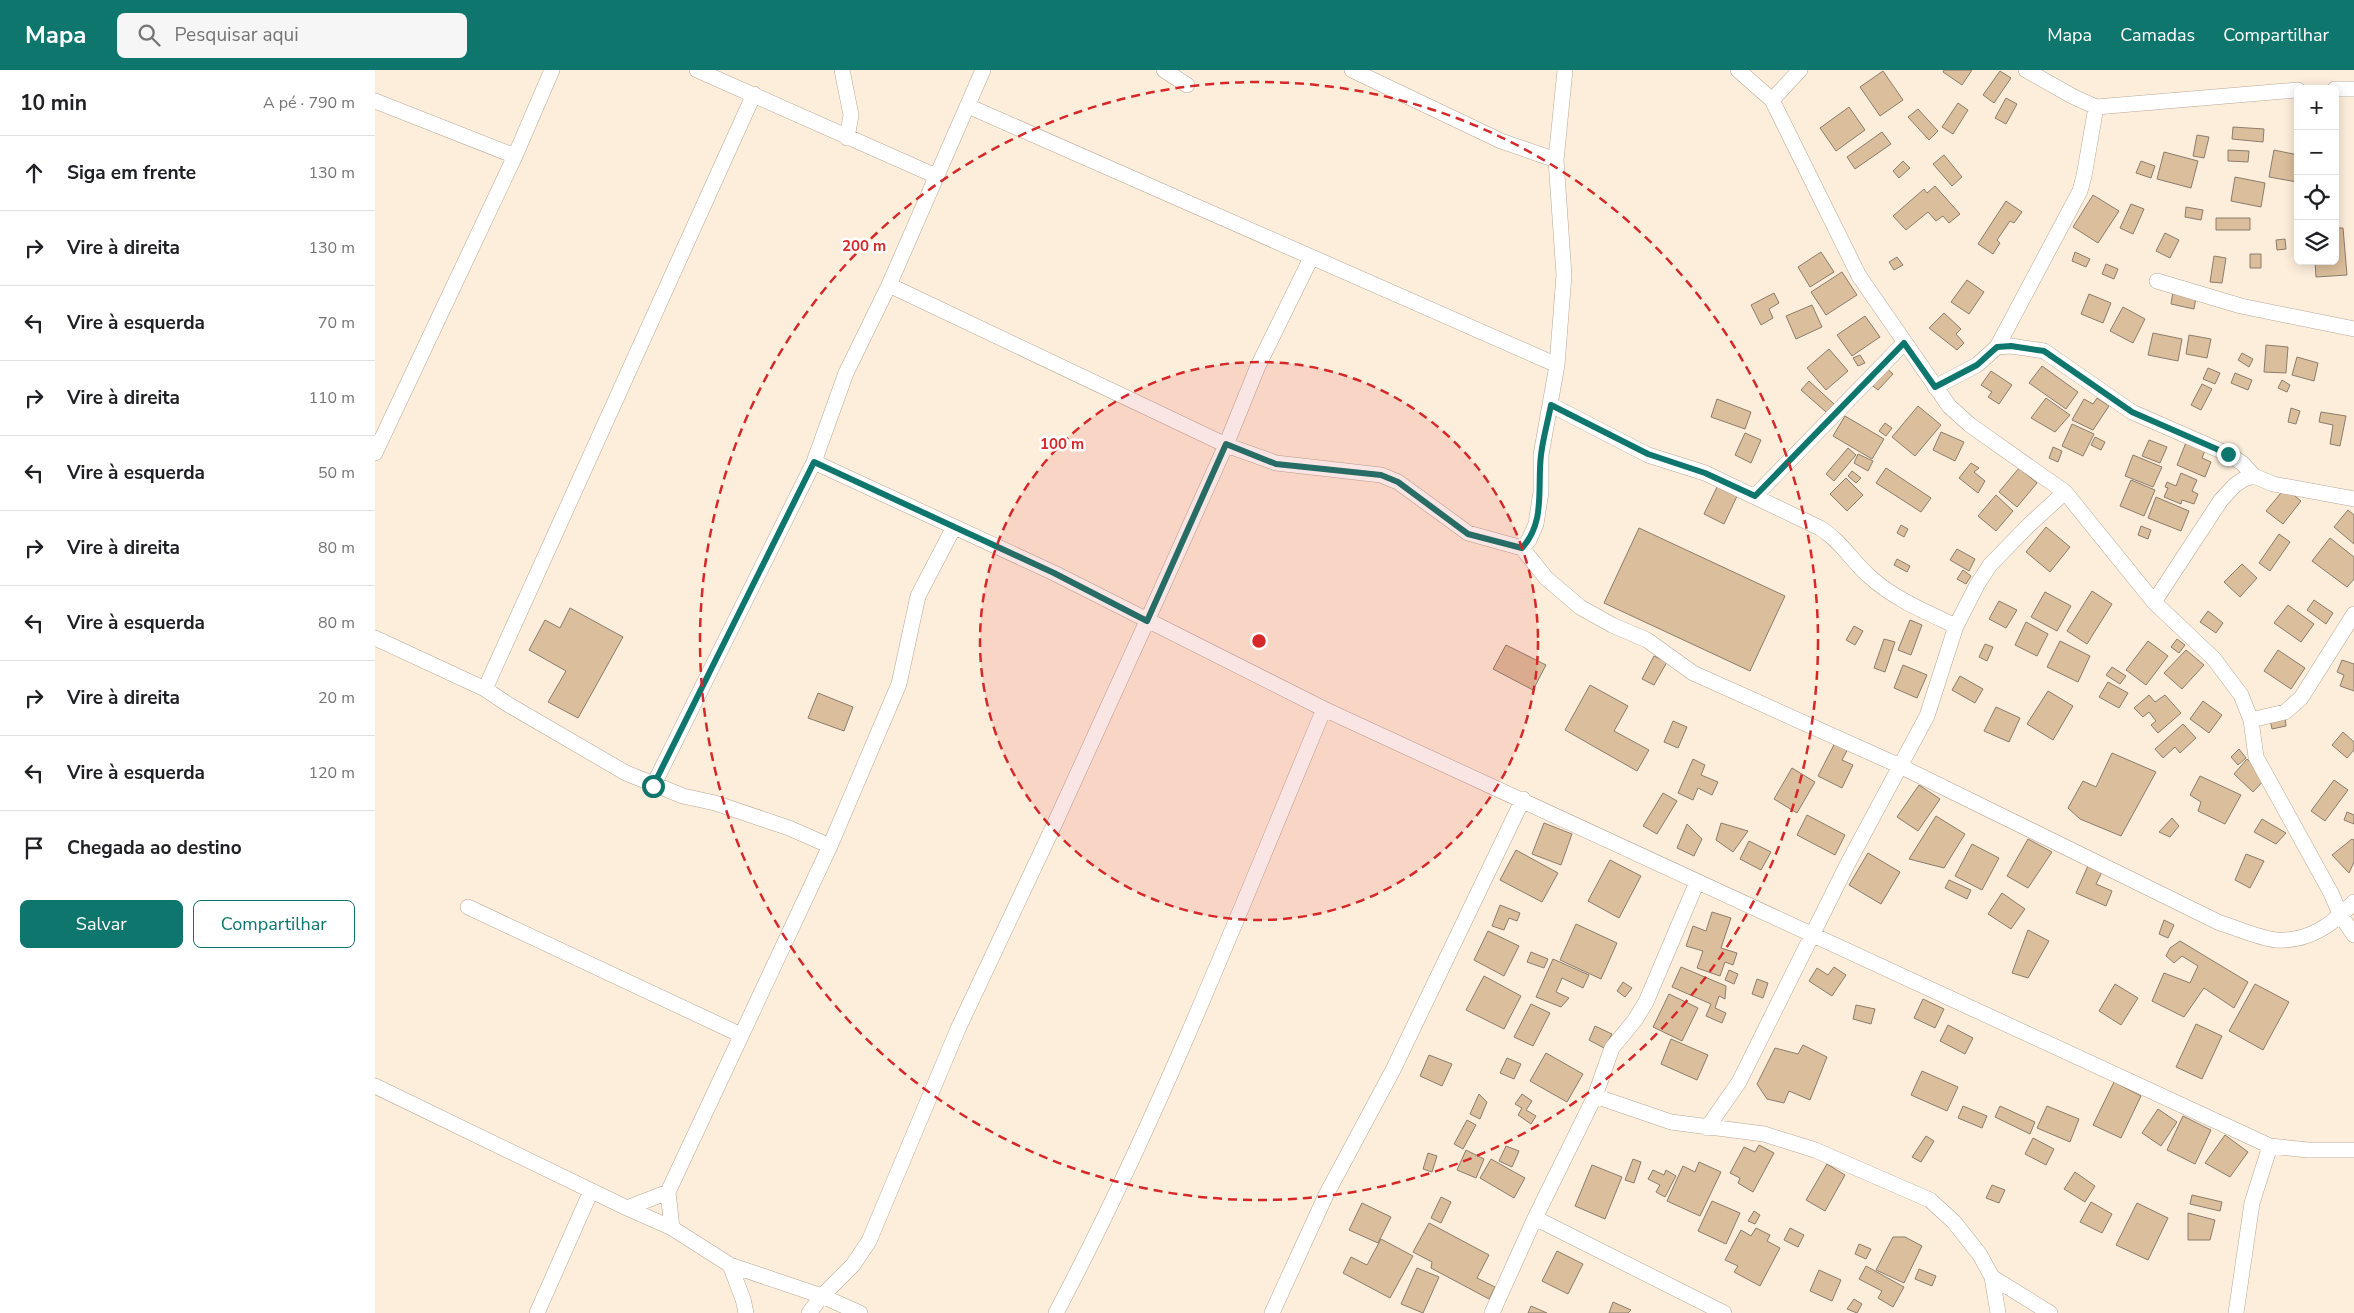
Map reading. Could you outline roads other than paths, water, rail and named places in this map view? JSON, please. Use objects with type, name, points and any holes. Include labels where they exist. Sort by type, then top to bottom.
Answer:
[{"type":"street","points":[[375,453],[515,156],[553,70]]},
{"type":"street","points":[[697,70],[936,176]]},
{"type":"street","points":[[842,70],[851,115],[847,138]]},
{"type":"street","points":[[653,786],[814,462],[846,373],[889,285],[983,70]]},
{"type":"street","points":[[1164,70],[1187,85]]},
{"type":"street","points":[[1351,70],[1501,141],[1556,160]]},
{"type":"street","points":[[1522,548],[1529,540],[1536,524],[1541,492],[1541,456],[1557,365],[1564,275],[1556,160],[1565,70]]},
{"type":"street","points":[[1739,70],[1772,100],[1859,276],[1949,406],[2065,492],[2154,602],[2214,659],[2241,696],[2251,720],[2256,757],[2331,893],[2341,916],[2354,935]]},
{"type":"street","points":[[1772,100],[1800,70]]},
{"type":"street","points":[[2026,70],[2072,96],[2096,106],[2294,90]]},
{"type":"street","points":[[2339,89],[2354,89]]},
{"type":"street","points":[[485,689],[754,94]]},
{"type":"street","points":[[375,101],[515,156]]},
{"type":"street","points":[[968,106],[1557,365]]},
{"type":"street","points":[[1935,387],[1977,365],[1997,347],[2080,190],[2096,106]]},
{"type":"street","points":[[809,1313],[822,1296],[853,1265],[869,1240],[958,1029],[1051,832],[1147,621],[1226,444],[1257,366],[1311,258]]},
{"type":"street","points":[[2157,281],[2241,306],[2354,329]]},
{"type":"street","points":[[889,285],[1226,444],[1276,464],[1381,475],[1398,482],[1468,534],[1522,548],[1546,578],[1580,607],[1612,625],[1647,640],[1693,672],[1900,766],[2220,923],[2276,940],[2299,938],[2318,932],[2341,916],[2354,902]]},
{"type":"street","points":[[1755,496],[1904,343]]},
{"type":"street","points":[[1997,347],[2011,346],[2044,351],[2132,412],[2228,454],[2255,476],[2273,484],[2354,499]]},
{"type":"street","points":[[1551,405],[1648,454],[1705,473],[1829,533],[1869,576],[1886,590],[1956,626]]},
{"type":"street","points":[[814,462],[1054,573],[1324,709],[1523,799],[1697,882],[1813,933],[2270,1146],[2308,1150],[2354,1150]]},
{"type":"street","points":[[2154,602],[2221,500],[2235,484],[2243,479],[2255,476]]},
{"type":"street","points":[[1707,1128],[1739,1082],[1813,933],[1927,716],[1956,626],[1990,564],[2065,492]]},
{"type":"street","points":[[672,1228],[668,1192],[830,846],[899,684],[918,596],[954,527]]},
{"type":"street","points":[[2251,720],[2285,712],[2301,698],[2354,614]]},
{"type":"street","points":[[375,638],[485,689],[626,773],[653,786],[752,815],[789,828],[830,846]]},
{"type":"street","points":[[1056,1313],[1094,1240],[1179,1055],[1324,709]]},
{"type":"street","points":[[1271,1313],[1326,1195],[1393,1070],[1523,799]]},
{"type":"street","points":[[1492,1313],[1535,1218],[1595,1096],[1612,1048],[1635,1020],[1646,1002],[1697,882]]},
{"type":"street","points":[[468,907],[741,1035]]},
{"type":"street","points":[[375,1086],[591,1191],[672,1228],[730,1265],[822,1296],[860,1313]]},
{"type":"street","points":[[1595,1096],[1671,1122],[1764,1134],[1815,1150],[1930,1200],[1954,1222],[1980,1255],[1992,1277],[1998,1313]]},
{"type":"street","points":[[2236,1313],[2252,1203],[2270,1146]]},
{"type":"street","points":[[537,1313],[591,1191]]},
{"type":"street","points":[[627,1208],[668,1192]]},
{"type":"street","points":[[1535,1218],[1724,1313]]},
{"type":"street","points":[[730,1265],[743,1299],[745,1313]]},
{"type":"street","points":[[1992,1277],[2050,1313]]}]
